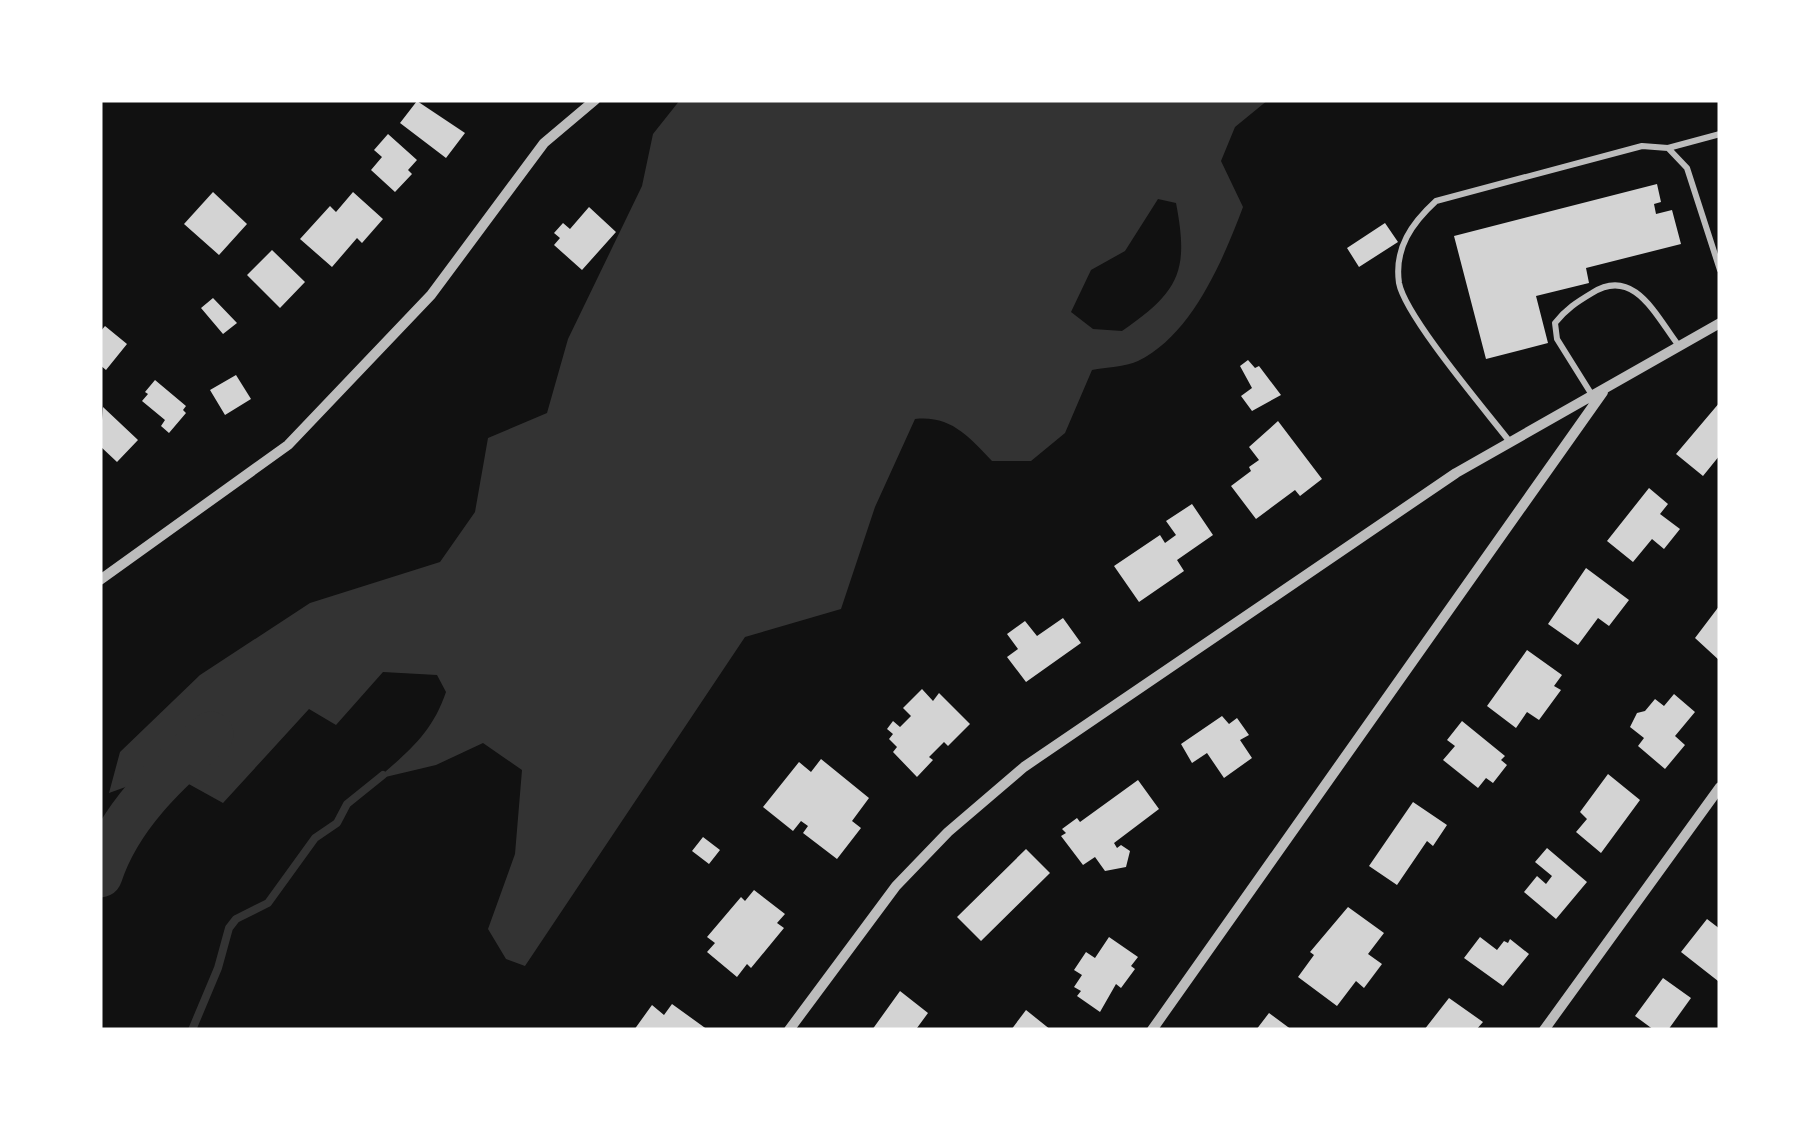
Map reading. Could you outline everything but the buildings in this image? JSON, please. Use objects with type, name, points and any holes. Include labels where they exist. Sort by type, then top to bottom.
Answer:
[{"type":"street","points":[[100,580],[288,444],[432,296],[544,143],[595,100]]},
{"type":"street","points":[[1152,1030],[1594,399],[1606,388],[1720,323]]},
{"type":"street","points":[[789,1030],[896,886],[948,832],[1024,767],[1456,473],[1594,399]]},
{"type":"street","points":[[1544,1030],[1720,787]]},
{"type":"lane","points":[[1510,442],[1413,313],[1399,284],[1400,252],[1412,224],[1436,202],[1469,192],[1642,146],[1668,148],[1720,134]]},
{"type":"lane","points":[[1668,148],[1688,168],[1720,270]]},
{"type":"lane","points":[[1594,399],[1557,339],[1556,323],[1566,309],[1605,284],[1623,284],[1636,292],[1680,346]]},
{"type":"shaded area","points":[[680,100],[1268,100],[1235,127],[1221,161],[1243,207],[1226,250],[1190,315],[1157,349],[1138,361],[1092,370],[1065,433],[1031,461],[992,461],[949,424],[915,419],[875,507],[841,609],[745,637],[525,966],[506,959],[488,929],[515,854],[522,770],[483,743],[436,765],[377,779],[409,750],[434,719],[446,692],[437,675],[383,672],[336,725],[309,709],[223,803],[167,772],[109,793],[120,752],[200,675],[310,603],[440,562],[475,512],[488,438],[547,413],[568,339],[642,186],[653,134]],"holes":[[[1158,199],[1176,203],[1180,263],[1176,278],[1157,304],[1122,331],[1093,329],[1071,312],[1091,270],[1125,251]]]},
{"type":"waterway","points":[[100,875],[119,834],[146,797],[211,734]]},
{"type":"waterway","points":[[192,1030],[218,968],[229,928],[236,919],[268,903],[315,838],[337,823],[347,804],[383,775]]}]
